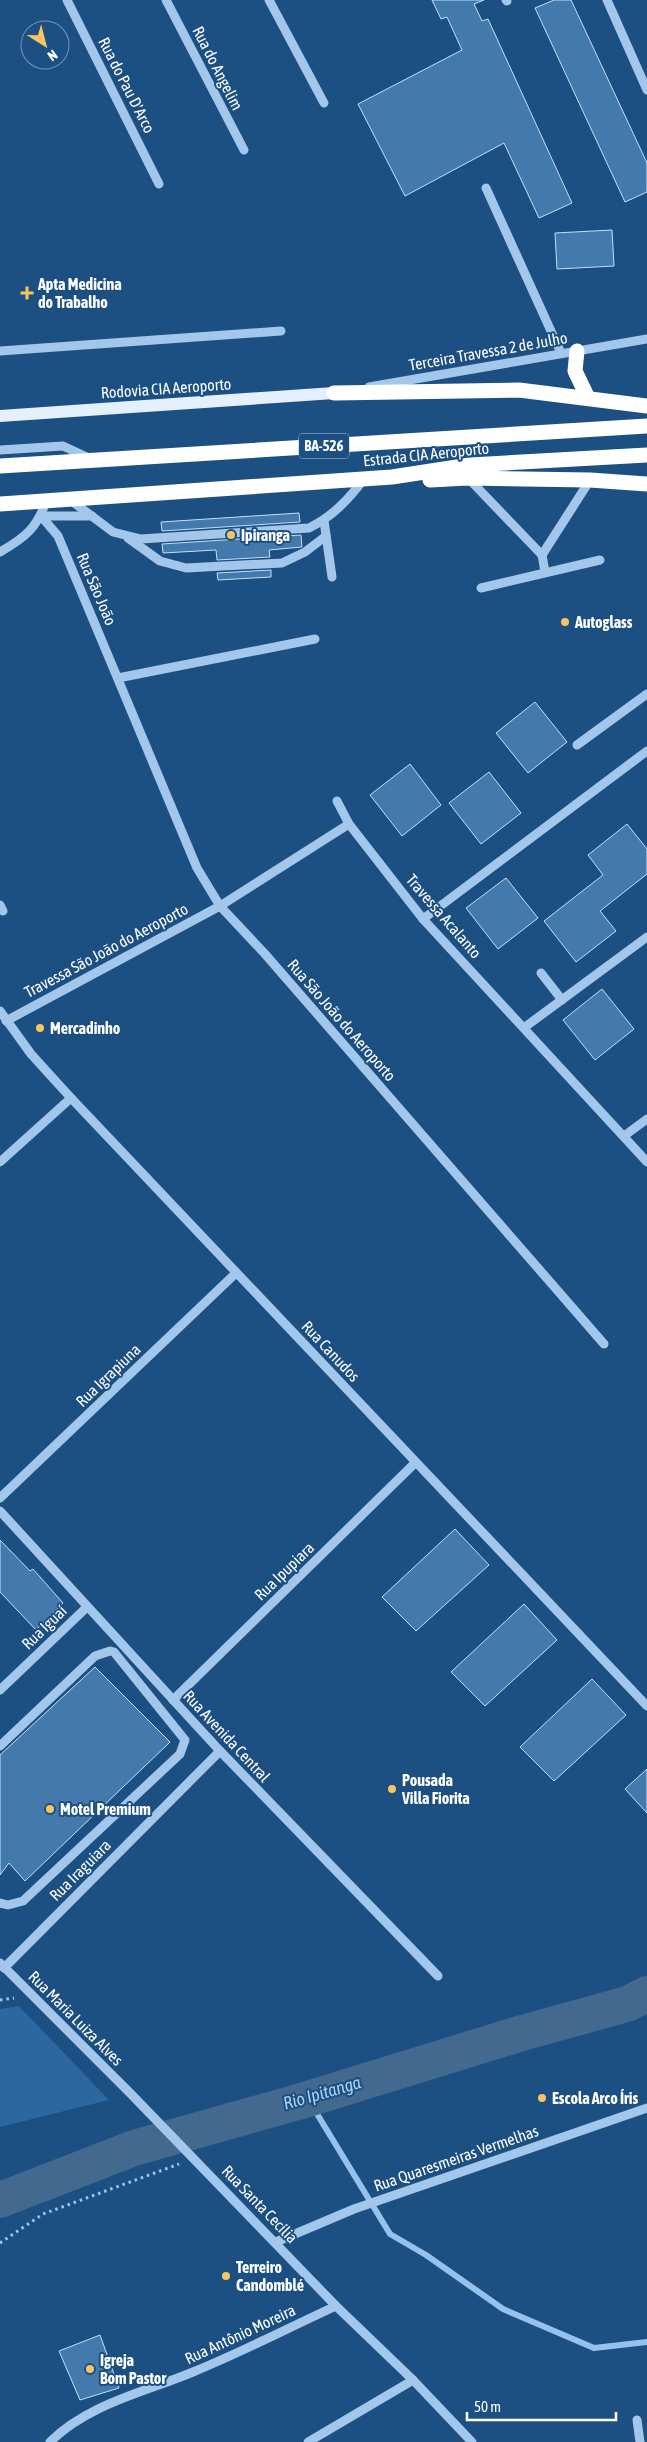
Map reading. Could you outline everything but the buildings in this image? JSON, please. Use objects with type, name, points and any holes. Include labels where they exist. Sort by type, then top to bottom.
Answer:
[{"type":"highway","points":[[577,351],[575,371],[588,398]]},
{"type":"highway","points":[[334,392],[519,390],[647,406]]},
{"type":"highway","name":"Estrada CIA Aeroporto","points":[[0,466],[647,426]]},
{"type":"highway","name":"Estrada CIA Aeroporto","points":[[0,504],[47,499],[392,477],[470,465],[647,455]]},
{"type":"highway","points":[[392,477],[420,481],[468,478],[590,480],[647,484]]},
{"type":"main road","name":"Rodovia CIA Aeroporto","points":[[0,416],[334,392]]},
{"type":"street","name":"Rua do Pau D'Arco","points":[[67,0],[159,184]]},
{"type":"street","name":"Rua do Angelim","points":[[166,0],[244,150]]},
{"type":"street","points":[[269,0],[324,104]]},
{"type":"street","points":[[607,0],[647,90]]},
{"type":"street","points":[[486,188],[562,353]]},
{"type":"street","points":[[0,351],[281,331]]},
{"type":"street","name":"Terceira Travessa 2 de Julho","points":[[334,392],[647,340]]},
{"type":"street","points":[[0,450],[63,446],[94,460]]},
{"type":"street","points":[[468,478],[542,555],[545,572]]},
{"type":"street","points":[[67,498],[113,532],[141,539],[299,529],[309,528],[324,521],[340,508],[364,479]]},
{"type":"street","points":[[542,555],[590,480]]},
{"type":"street","points":[[0,552],[31,532],[41,516],[47,499]]},
{"type":"street","points":[[41,516],[92,516]]},
{"type":"street","name":"Rua São João","points":[[41,516],[58,536],[118,678]]},
{"type":"street","points":[[324,521],[332,578]]},
{"type":"street","points":[[124,534],[160,561],[186,568],[282,563],[305,552],[326,536]]},
{"type":"street","points":[[482,588],[600,560]]},
{"type":"street","points":[[118,678],[315,639]]},
{"type":"street","name":"Rua São João do Aeroporto","points":[[118,678],[197,868],[220,906],[272,962],[604,1344]]},
{"type":"street","points":[[577,745],[647,694]]},
{"type":"street","points":[[423,919],[647,751]]},
{"type":"street","name":"Travessa Acalanto","points":[[337,801],[348,824],[423,919],[647,1162]]},
{"type":"street","points":[[220,906],[348,824]]},
{"type":"street","name":"Travessa São João do Aeroporto","points":[[6,1021],[220,906]]},
{"type":"street","points":[[525,1028],[647,938]]},
{"type":"street","points":[[542,973],[562,1000]]},
{"type":"street","name":"Rua Canudos","points":[[0,1011],[31,1054],[71,1098],[647,1706]]},
{"type":"street","points":[[0,1162],[71,1098]]},
{"type":"street","points":[[624,1136],[647,1120]]},
{"type":"street","name":"Rua Igrapiuna","points":[[0,1498],[236,1273]]},
{"type":"street","name":"Rua Ipupiara","points":[[173,1700],[415,1463]]},
{"type":"street","name":"Rua Avenida Central","points":[[0,1511],[220,1751],[438,1976]]},
{"type":"street","name":"Rua Iguaí","points":[[0,1690],[87,1607]]},
{"type":"street","points":[[0,1746],[95,1656],[110,1651],[120,1660],[185,1740],[180,1754],[23,1901],[8,1905],[0,1903]]},
{"type":"street","name":"Rua Iraguiara","points":[[2,1966],[220,1751]]},
{"type":"street","name":"Rua Maria Luiza Alves","points":[[2,1966],[131,2094]]},
{"type":"street","name":"Rua Santa Cecília","points":[[131,2094],[336,2306],[413,2380],[472,2442]]},
{"type":"street","name":"Rua Quaresmeiras Vermelhas","points":[[276,2242],[354,2209],[647,2108]]},
{"type":"street","name":"Rua Antônio Moreira","points":[[50,2442],[66,2427],[86,2414],[194,2372],[336,2306]]},
{"type":"street","points":[[308,2442],[413,2380]]},
{"type":"street","points":[[637,2420],[640,2442]]},
{"type":"path","points":[[0,2242],[43,2214],[195,2159]]},
{"type":"shaded area","points":[[19,2006],[109,2100],[0,2127],[0,2009]]},
{"type":"waterway","name":"Rio Ipitanga","points":[[0,2200],[134,2148],[298,2102],[522,2033],[627,2004],[647,1994]]},
{"type":"waterway","points":[[308,2099],[390,2234],[426,2255],[503,2309],[594,2348],[647,2342]]},
{"type":"place","name":"Apta Medicina do Trabalho","points":[[27,293]]},
{"type":"place","name":"Ipiranga","points":[[231,535]]},
{"type":"place","name":"Autoglass","points":[[565,622]]},
{"type":"place","name":"Mercadinho","points":[[40,1028]]},
{"type":"place","name":"Pousada Villa Fiorita","points":[[392,1789]]},
{"type":"place","name":"Motel Premium","points":[[50,1809]]},
{"type":"place","name":"Escola Arco Íris","points":[[542,2098]]},
{"type":"place","name":"Terreiro Candomblé","points":[[226,2276]]},
{"type":"place","name":"Igreja Bom Pastor","points":[[90,2369]]}]
